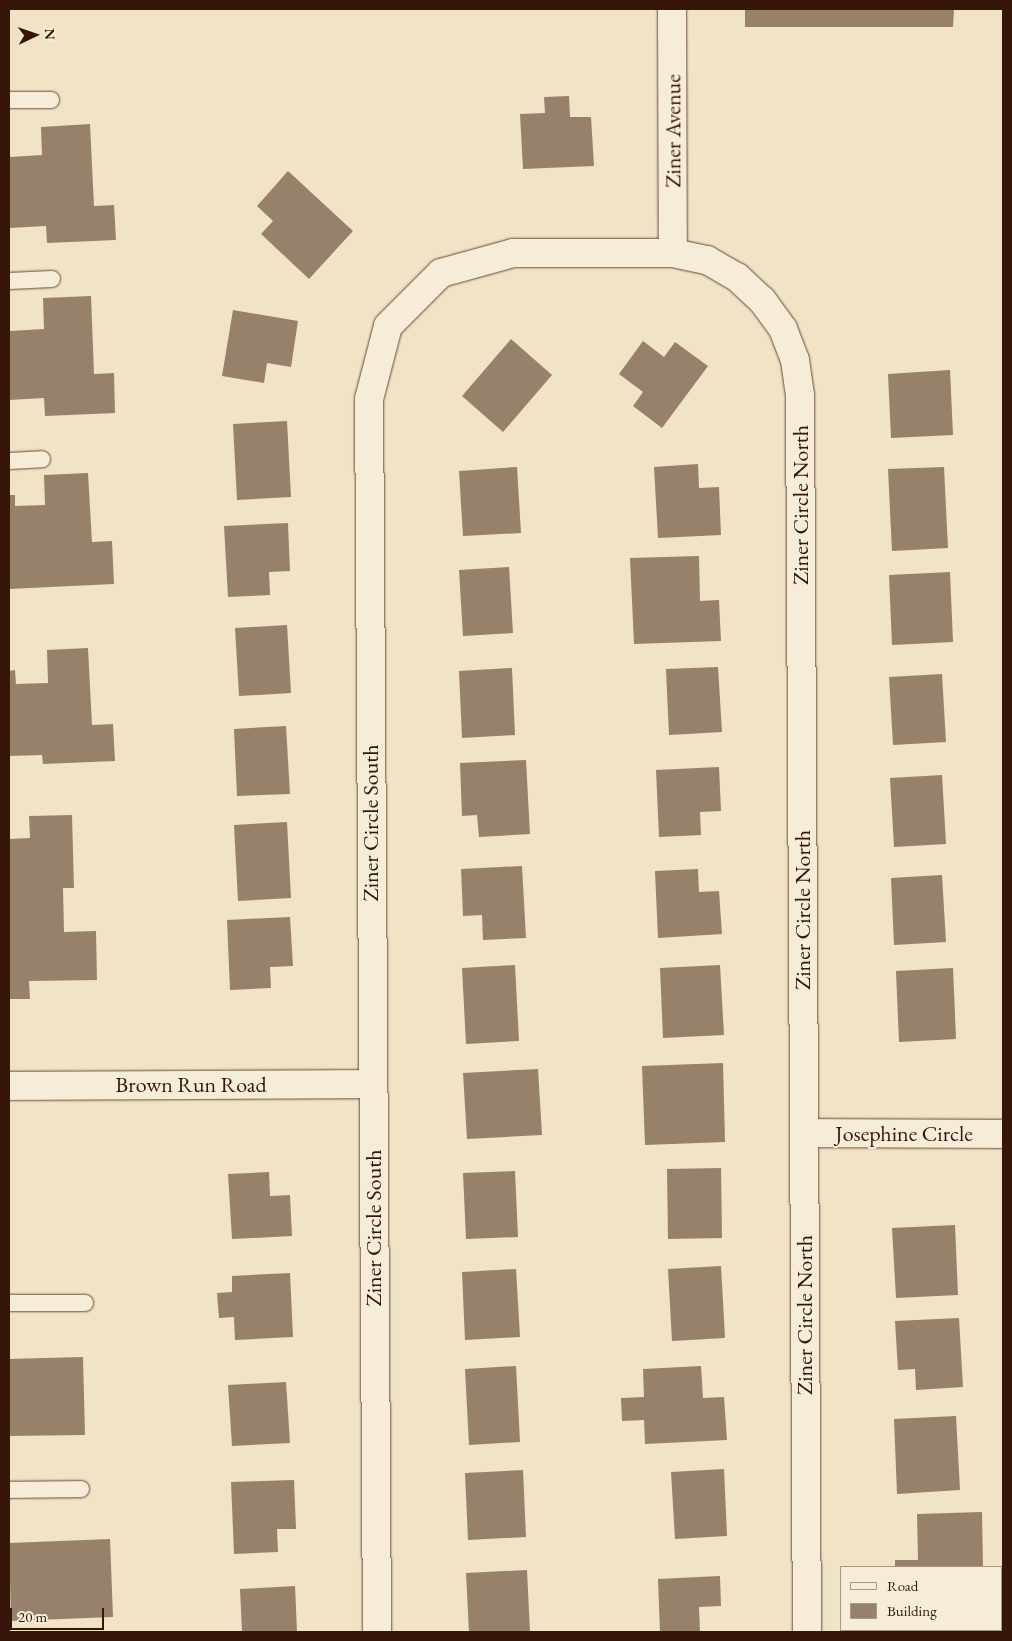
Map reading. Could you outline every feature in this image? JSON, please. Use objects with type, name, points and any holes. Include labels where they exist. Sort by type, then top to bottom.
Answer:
[{"type":"street","name":"Ziner Avenue","points":[[672,9],[673,253]]},
{"type":"street","name":"Ziner Circle South","points":[[377,1632],[369,399],[388,326],[441,273],[513,252],[673,253]]},
{"type":"street","name":"Ziner Circle North","points":[[673,253],[707,260],[738,277],[762,300],[783,329],[795,360],[800,405],[807,1632]]},
{"type":"street","name":"Brown Run Road","points":[[9,1086],[373,1084]]},
{"type":"street","name":"Josephine Circle","points":[[804,1134],[1003,1134]]},
{"type":"lane","points":[[9,100],[51,100]]},
{"type":"lane","points":[[9,281],[52,279]]},
{"type":"lane","points":[[9,461],[42,459]]},
{"type":"lane","points":[[9,1303],[85,1303]]},
{"type":"lane","points":[[9,1490],[81,1488]]},
{"type":"building","points":[[745,9],[954,9],[953,27],[745,27]]},
{"type":"building","points":[[569,96],[570,117],[591,117],[594,166],[523,169],[520,114],[545,113],[544,97]]},
{"type":"building","points":[[90,124],[94,206],[114,205],[116,240],[47,243],[46,226],[9,228],[9,157],[42,155],[41,127]]},
{"type":"building","points":[[288,171],[353,231],[309,279],[261,234],[273,221],[257,206]]},
{"type":"building","points":[[91,296],[94,374],[114,373],[115,413],[45,416],[44,398],[9,400],[9,331],[44,329],[43,298]]},
{"type":"building","points":[[233,310],[298,321],[291,367],[267,363],[264,383],[222,376]]},
{"type":"building","points":[[511,339],[552,375],[503,432],[462,396]]},
{"type":"building","points":[[643,341],[664,357],[675,342],[708,366],[662,428],[633,406],[643,392],[619,374]]},
{"type":"building","points":[[950,370],[953,435],[891,438],[888,374]]},
{"type":"building","points":[[287,421],[291,497],[237,500],[233,424]]},
{"type":"building","points":[[698,464],[699,488],[719,487],[721,535],[658,538],[654,467]]},
{"type":"building","points":[[517,467],[521,533],[463,536],[459,471]]},
{"type":"building","points":[[944,467],[948,548],[892,551],[888,469]]},
{"type":"building","points":[[88,473],[92,542],[112,541],[114,584],[9,589],[9,495],[15,495],[15,506],[45,505],[44,475]]},
{"type":"building","points":[[288,523],[290,571],[269,572],[270,595],[228,597],[224,526]]},
{"type":"building","points":[[699,556],[700,601],[719,600],[721,641],[634,644],[630,558]]},
{"type":"building","points":[[509,567],[513,633],[463,636],[459,570]]},
{"type":"building","points":[[950,572],[953,642],[892,645],[889,575]]},
{"type":"building","points":[[287,625],[291,693],[239,696],[235,628]]},
{"type":"building","points":[[88,648],[92,725],[113,724],[115,761],[43,764],[42,755],[9,756],[9,671],[15,670],[16,684],[48,683],[47,650]]},
{"type":"building","points":[[718,667],[722,732],[669,735],[666,669]]},
{"type":"building","points":[[512,668],[515,735],[462,738],[459,671]]},
{"type":"building","points":[[942,674],[946,742],[893,745],[889,677]]},
{"type":"building","points":[[286,726],[290,794],[237,796],[234,729]]},
{"type":"building","points":[[526,760],[530,834],[479,837],[477,815],[462,816],[460,763]]},
{"type":"building","points":[[719,767],[721,811],[700,812],[701,835],[659,837],[656,770]]},
{"type":"building","points":[[942,775],[946,844],[894,847],[890,778]]},
{"type":"building","points":[[72,815],[74,888],[63,888],[64,932],[96,931],[97,980],[29,981],[30,999],[9,999],[9,839],[30,838],[29,816]]},
{"type":"building","points":[[287,822],[291,898],[238,901],[234,825]]},
{"type":"building","points":[[522,866],[526,938],[483,940],[482,915],[463,916],[461,869]]},
{"type":"building","points":[[698,869],[699,892],[719,891],[722,934],[658,938],[655,871]]},
{"type":"building","points":[[942,875],[946,942],[894,945],[891,878]]},
{"type":"building","points":[[290,917],[293,966],[270,967],[271,988],[230,990],[227,920]]},
{"type":"building","points":[[515,965],[519,1041],[466,1044],[462,968]]},
{"type":"building","points":[[720,965],[724,1035],[663,1038],[660,968]]},
{"type":"building","points":[[953,968],[956,1039],[899,1042],[896,971]]},
{"type":"building","points":[[723,1063],[725,1142],[645,1145],[642,1066]]},
{"type":"building","points":[[538,1069],[542,1135],[467,1139],[463,1073]]},
{"type":"building","points":[[721,1168],[722,1238],[668,1239],[667,1169]]},
{"type":"building","points":[[515,1171],[518,1237],[466,1239],[463,1173]]},
{"type":"building","points":[[269,1172],[270,1196],[290,1195],[292,1236],[232,1239],[228,1174]]},
{"type":"building","points":[[955,1225],[958,1295],[896,1298],[892,1228]]},
{"type":"building","points":[[721,1266],[725,1338],[672,1341],[668,1269]]},
{"type":"building","points":[[516,1269],[520,1337],[465,1340],[462,1272]]},
{"type":"building","points":[[290,1273],[293,1337],[235,1340],[234,1317],[219,1318],[217,1293],[232,1292],[232,1276]]},
{"type":"building","points":[[959,1318],[963,1387],[916,1390],[915,1369],[898,1370],[895,1321]]},
{"type":"building","points":[[83,1357],[85,1435],[9,1436],[9,1359]]},
{"type":"building","points":[[516,1366],[520,1442],[469,1445],[465,1369]]},
{"type":"building","points":[[701,1366],[703,1398],[724,1397],[727,1440],[645,1444],[644,1420],[622,1421],[621,1398],[644,1397],[643,1369]]},
{"type":"building","points":[[286,1382],[290,1443],[232,1446],[228,1385]]},
{"type":"building","points":[[956,1416],[960,1490],[897,1494],[894,1419]]},
{"type":"building","points":[[724,1469],[727,1536],[675,1539],[671,1472]]},
{"type":"building","points":[[523,1470],[526,1537],[468,1540],[465,1473]]},
{"type":"building","points":[[294,1480],[296,1529],[277,1529],[278,1552],[234,1554],[231,1482]]},
{"type":"building","points":[[982,1512],[983,1566],[895,1566],[895,1560],[918,1560],[917,1514]]},
{"type":"building","points":[[110,1539],[113,1617],[11,1621],[9,1543]]},
{"type":"building","points":[[527,1570],[530,1632],[469,1632],[466,1573]]},
{"type":"building","points":[[720,1576],[721,1606],[699,1607],[700,1632],[660,1632],[658,1579]]},
{"type":"building","points":[[295,1586],[297,1632],[242,1632],[240,1589]]}]
